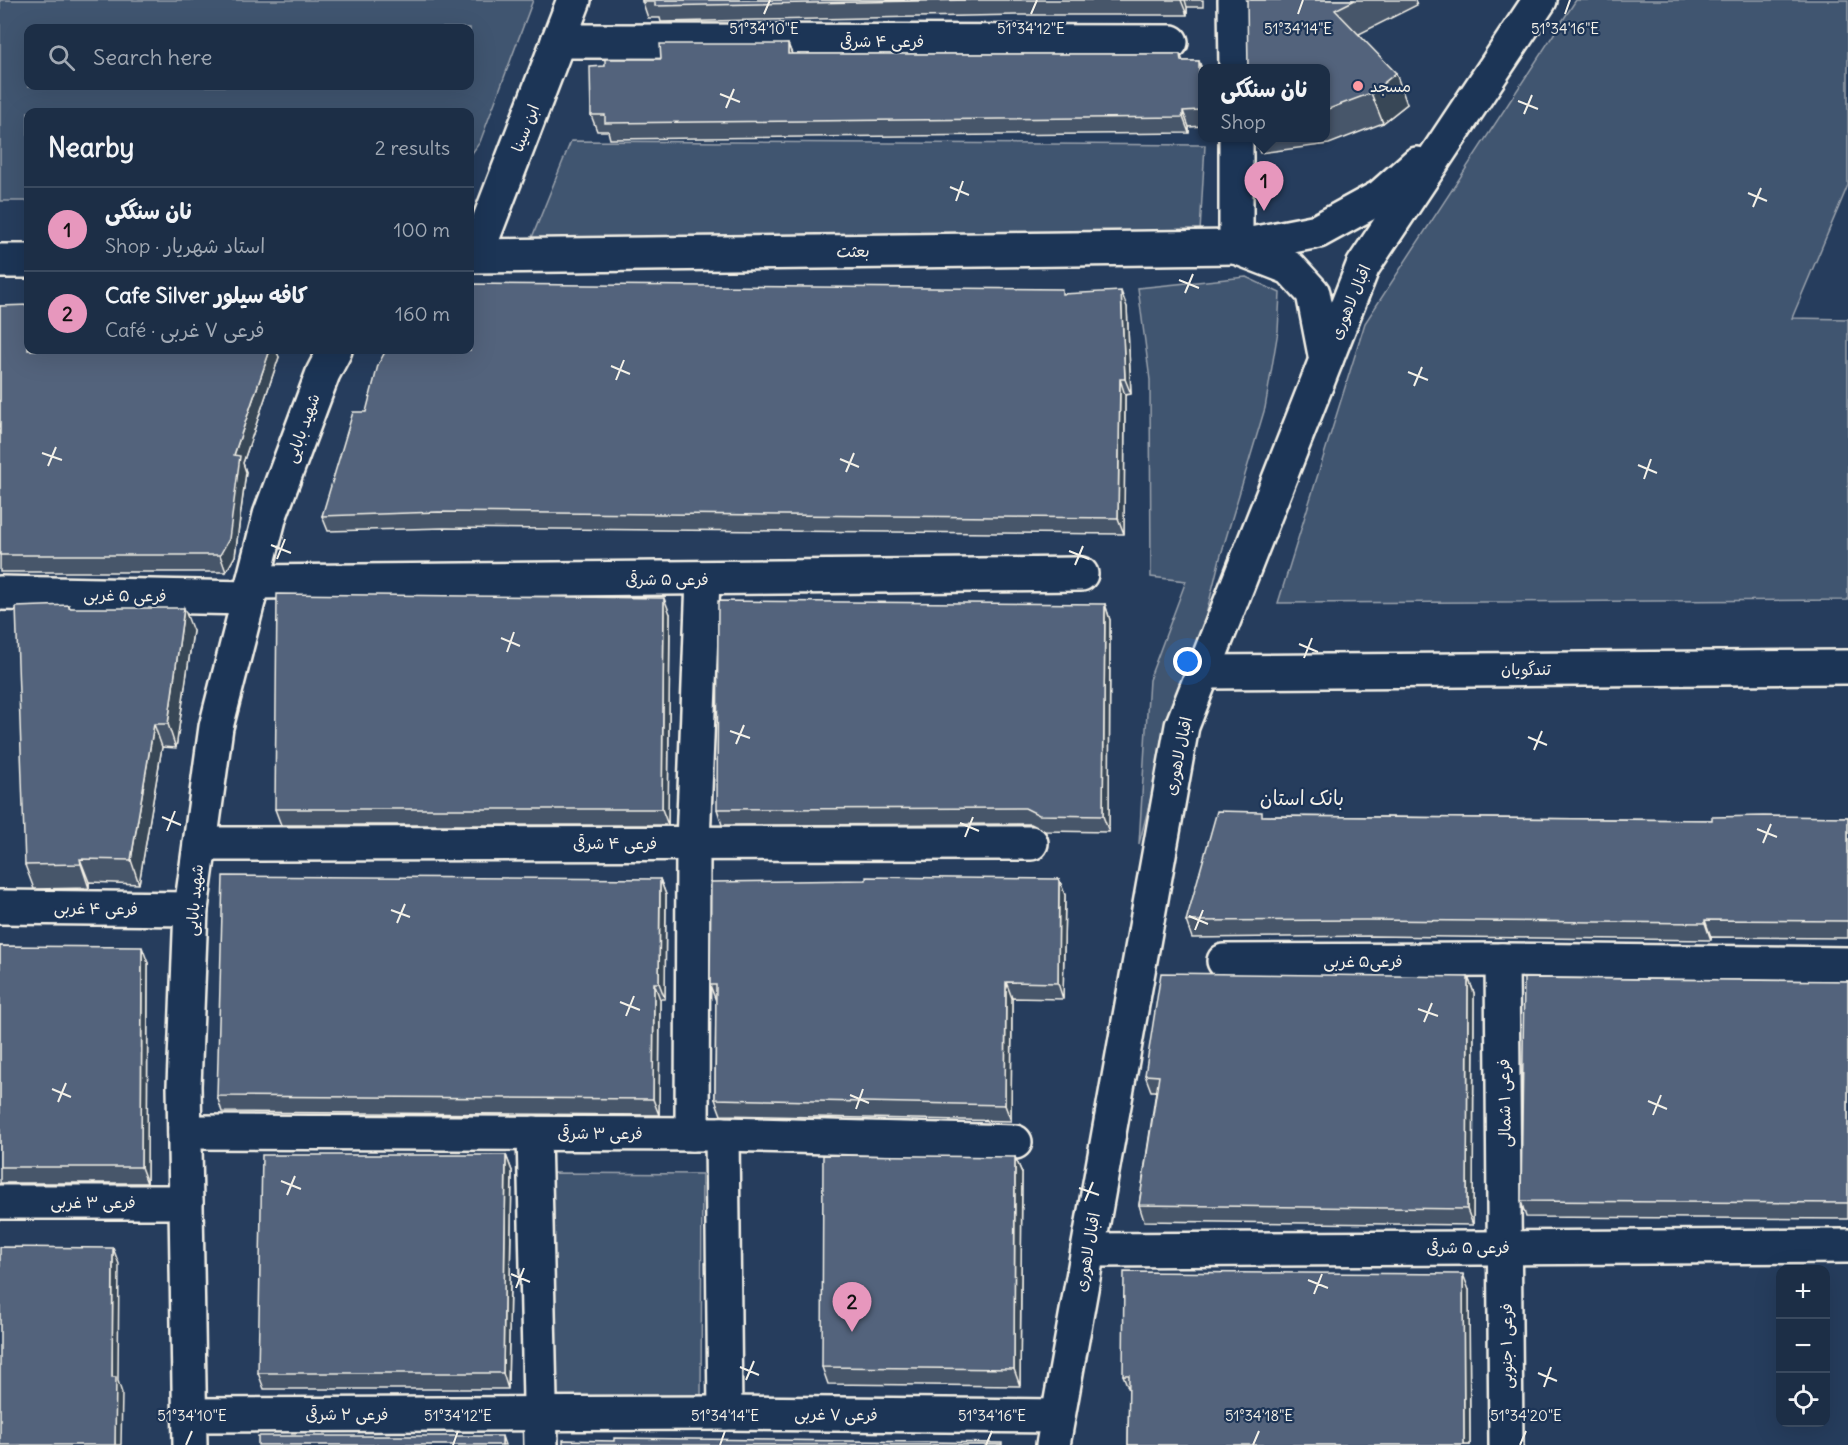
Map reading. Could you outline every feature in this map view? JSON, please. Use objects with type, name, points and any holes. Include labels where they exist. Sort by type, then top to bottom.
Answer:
[{"type":"street","name":"ابن سینا","points":[[474,252],[574,0]]},
{"type":"street","points":[[1235,0],[1236,64]]},
{"type":"street","name":"اقبال لاهوری","points":[[1056,1430],[1182,726],[1363,266],[1540,0]]},
{"type":"street","name":"فرعی ۴ شرقی","points":[[558,41],[1171,42]]},
{"type":"street","points":[[1236,247],[1318,231],[1380,197],[1451,134]]},
{"type":"street","points":[[1236,142],[1236,247]]},
{"type":"street","points":[[1236,247],[1290,268],[1313,293],[1326,360]]},
{"type":"street","name":"بعثت","points":[[474,255],[1236,247]]},
{"type":"street","points":[[0,261],[24,261]]},
{"type":"street","name":"شهید بابایی","points":[[190,1430],[184,1086],[191,909],[216,727],[270,516],[326,357]]},
{"type":"street","name":"فرعی ۵ شرقی","points":[[251,590],[703,579],[1081,574]]},
{"type":"street","points":[[703,579],[693,843],[707,1134],[724,1413]]},
{"type":"street","name":"فرعی ۵ غربی","points":[[0,592],[251,590]]},
{"type":"street","name":"تندگویان","points":[[1203,672],[1848,667]]},
{"type":"street","name":"فرعی ۴ شرقی","points":[[200,844],[1031,843]]},
{"type":"street","name":"فرعی ۴ غربی","points":[[0,907],[191,909]]},
{"type":"street","points":[[1502,960],[1848,964]]},
{"type":"street","name":"فرعی۵ غربی","points":[[1224,961],[1502,960]]},
{"type":"street","name":"فرعی ۱ شمالی","points":[[1502,960],[1506,1246]]},
{"type":"street","name":"فرعی ۳ شرقی","points":[[185,1132],[707,1134],[1015,1142]]},
{"type":"street","points":[[534,1133],[541,1429]]},
{"type":"street","name":"فرعی ۳ غربی","points":[[0,1202],[186,1202]]},
{"type":"street","name":"فرعی ۱ جنوبی","points":[[1506,1246],[1506,1445]]},
{"type":"street","name":"فرعی ۵ شرقی","points":[[1088,1250],[1848,1246]]},
{"type":"street","name":"فرعی ۷ غربی","points":[[541,1429],[724,1413],[1056,1430]]},
{"type":"street","name":"فرعی ۲ شرقی","points":[[190,1430],[541,1429]]},
{"type":"shaded area","points":[[0,0],[533,0],[480,142],[474,150],[474,108],[24,108],[24,201],[0,201]]},
{"type":"shaded area","points":[[1576,0],[1848,0],[1848,185],[1792,318],[1848,319],[1848,600],[1278,603],[1365,323]]},
{"type":"shaded area","points":[[571,141],[1205,145],[1200,232],[531,240]]},
{"type":"shaded area","points":[[1246,277],[1280,293],[1278,331],[1265,408],[1220,558],[1193,668],[1161,759],[1139,844],[1149,680],[1186,581],[1151,577],[1150,380],[1138,288]]},
{"type":"shaded area","points":[[552,1173],[702,1174],[701,1402],[551,1401]]},
{"type":"building","points":[[642,0],[971,0],[655,6],[655,2],[642,2]]},
{"type":"building","points":[[1247,0],[1355,0],[1335,10],[1396,73],[1371,93],[1330,108],[1330,64],[1248,64]]},
{"type":"building","points":[[660,44],[788,44],[788,54],[1180,54],[1181,61],[1199,61],[1198,110],[1183,111],[1183,117],[605,123],[605,115],[591,115],[590,67],[605,66],[605,59],[661,59]]},
{"type":"building","points":[[474,284],[1062,289],[1062,294],[1121,291],[1125,379],[1120,379],[1118,518],[438,512],[322,516],[353,412],[366,412],[378,365],[384,354],[474,354]]},
{"type":"building","points":[[24,305],[24,354],[269,354],[234,455],[240,456],[229,539],[220,555],[0,555],[0,306]]},
{"type":"building","points":[[277,594],[664,598],[662,809],[275,809]]},
{"type":"building","points":[[718,601],[1105,604],[1103,816],[1039,815],[1025,808],[717,809]]},
{"type":"building","points":[[69,605],[69,608],[184,608],[168,724],[154,724],[131,860],[80,859],[81,864],[25,865],[16,607]]},
{"type":"building","points":[[1217,811],[1262,812],[1262,816],[1712,820],[1712,817],[1848,817],[1848,921],[1705,920],[1705,923],[1186,921]]},
{"type":"building","points":[[223,876],[660,879],[659,983],[654,983],[653,1099],[217,1096]]},
{"type":"building","points":[[866,877],[1059,879],[1058,983],[1006,982],[1005,1105],[715,1099],[716,985],[710,985],[711,882],[866,880]]},
{"type":"building","points":[[0,946],[142,947],[141,1167],[0,1167]]},
{"type":"building","points":[[1161,973],[1468,977],[1467,1209],[1139,1205],[1159,1076],[1145,1075]]},
{"type":"building","points":[[1524,978],[1848,981],[1848,1203],[1521,1201]]},
{"type":"building","points":[[262,1155],[506,1155],[503,1373],[258,1373]]},
{"type":"building","points":[[823,1155],[1015,1157],[1014,1369],[822,1367]]},
{"type":"building","points":[[0,1247],[113,1248],[112,1377],[116,1377],[115,1445],[0,1445]]},
{"type":"building","points":[[1124,1272],[1463,1274],[1464,1445],[1128,1445],[1129,1375],[1123,1375]]},
{"type":"building","points":[[258,1436],[502,1436],[502,1445],[258,1445]]},
{"type":"building","points":[[614,1438],[1002,1443],[1002,1445],[563,1445],[563,1440],[614,1441]]},
{"type":"place","name":"مسجد","points":[[1358,86]]},
{"type":"place","name":"نان سنگکی","points":[[1264,211]]},
{"type":"place","name":"Cafe Silver کافه سیلور","points":[[852,1332]]},
{"type":"district","name":"بانک استان","points":[[1302,798]]}]
